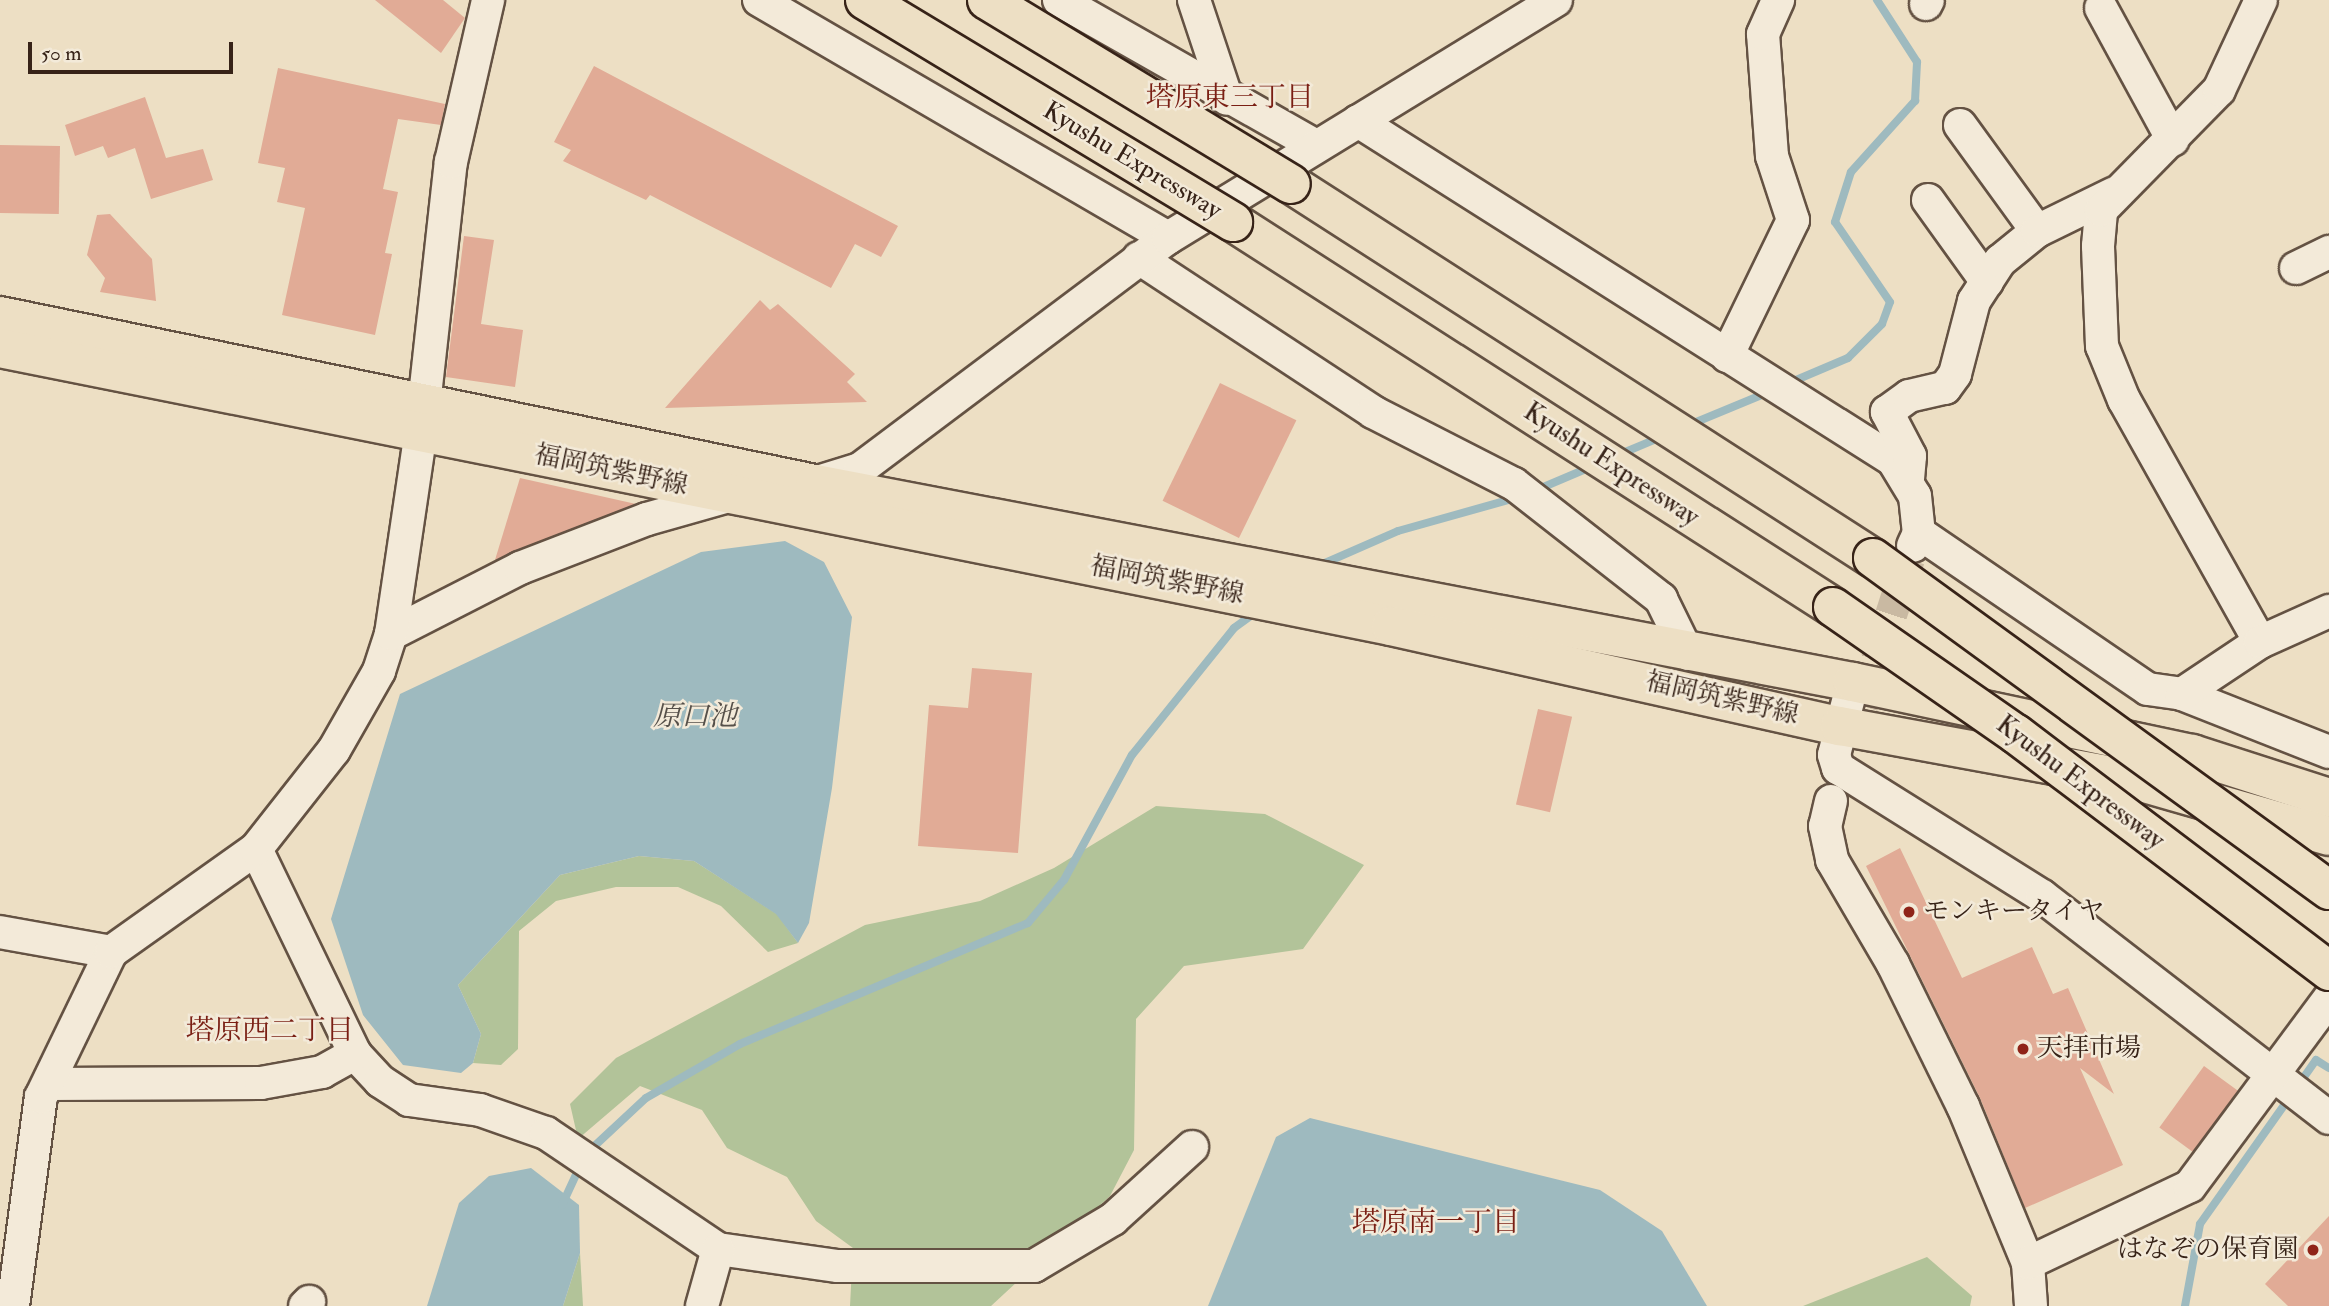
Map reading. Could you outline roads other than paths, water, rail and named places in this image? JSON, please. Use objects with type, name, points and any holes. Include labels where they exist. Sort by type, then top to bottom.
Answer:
[{"type":"main road","name":"Kyushu Expressway","points":[[865,0],[1233,222],[1833,607],[2016,734],[2329,971]]},
{"type":"main road","points":[[987,0],[1291,184],[1873,558],[2329,890]]},
{"type":"main road","name":"福岡筑紫野線","points":[[0,316],[423,416],[727,495],[1391,626],[1840,726],[2134,780],[2329,836]]},
{"type":"main road","name":"福岡筑紫野線","points":[[0,348],[423,416],[815,484],[1688,653],[1853,682],[2192,754],[2329,798]]},
{"type":"street","points":[[13,1306],[48,1084],[111,952],[256,849],[363,705],[391,634],[423,416],[451,162],[488,0]]},
{"type":"street","points":[[760,0],[1167,238]]},
{"type":"street","points":[[1059,0],[1227,99],[1316,146]]},
{"type":"street","points":[[1194,0],[1227,99]]},
{"type":"street","points":[[391,634],[533,563],[727,495],[815,484],[860,469],[1167,238],[1556,0]]},
{"type":"street","points":[[1727,356],[1793,220],[1772,156],[1763,34],[1779,0]]},
{"type":"street","points":[[2260,642],[2124,400],[2102,346],[2098,246],[2101,210],[2113,194],[2173,140],[2219,90],[2261,0]]},
{"type":"street","points":[[2101,8],[2173,140]]},
{"type":"street","points":[[1358,121],[1893,460],[1908,478]]},
{"type":"street","points":[[1960,125],[2036,231]]},
{"type":"street","points":[[2113,194],[2036,231],[2000,261],[1974,301],[1955,374],[1945,388],[1909,396],[1886,412],[1910,456],[1908,478],[1916,540],[2088,654],[2148,690],[2182,694],[2329,752]]},
{"type":"street","points":[[1928,200],[1987,282]]},
{"type":"street","points":[[2296,268],[2329,252]]},
{"type":"street","points":[[1139,258],[1373,412],[1514,484],[1661,599],[1688,653]]},
{"type":"street","points":[[2182,694],[2260,642],[2329,611]]},
{"type":"street","points":[[1853,682],[1840,726],[1838,768],[2042,896],[2329,1118]]},
{"type":"street","points":[[1831,801],[1825,826],[1832,860],[1893,964],[1957,1094],[2028,1264],[2031,1306]]},
{"type":"street","points":[[256,849],[355,1054],[409,1100],[480,1110],[546,1133],[718,1249],[838,1266],[1034,1266],[1113,1219],[1192,1147]]},
{"type":"street","points":[[0,932],[111,952]]},
{"type":"street","points":[[2028,1264],[2190,1186],[2270,1072],[2329,999]]},
{"type":"street","points":[[48,1084],[261,1083],[322,1072],[355,1054]]},
{"type":"street","points":[[702,1306],[718,1249]]},
{"type":"water","name":"原口池","points":[[785,541],[824,562],[852,617],[832,788],[809,923],[798,943],[776,914],[694,861],[639,856],[560,875],[458,985],[481,1034],[473,1063],[461,1073],[403,1065],[363,1015],[331,919],[400,694],[701,552]]},
{"type":"water","points":[[1310,1118],[1600,1190],[1662,1231],[1707,1306],[1208,1306],[1276,1137]]},
{"type":"water","points":[[531,1168],[579,1205],[580,1253],[563,1306],[427,1306],[459,1203],[489,1176]]},
{"type":"waterway","points":[[1789,383],[1848,358],[1882,324],[1890,302],[1835,222],[1851,172],[1915,101],[1917,62],[1877,0]]},
{"type":"waterway","points":[[1689,425],[1771,391]]},
{"type":"waterway","points":[[1618,455],[1661,437]]},
{"type":"waterway","points":[[1534,491],[1593,466]]},
{"type":"waterway","points":[[1318,566],[1398,531],[1519,497]]},
{"type":"waterway","points":[[588,1152],[646,1098],[740,1044],[1028,923],[1064,880],[1132,755],[1234,628],[1257,611]]},
{"type":"waterway","points":[[2297,1087],[2316,1060],[2329,1068]]},
{"type":"waterway","points":[[2185,1306],[2200,1224],[2290,1097]]},
{"type":"waterway","points":[[562,1205],[580,1166]]},
{"type":"tunnel","points":[[1862,706],[1909,559]]},
{"type":"place","name":"モンキータイヤ","points":[[1909,912]]},
{"type":"place","name":"天拝市場","points":[[2023,1049]]},
{"type":"place","name":"はなぞの保育園","points":[[2313,1250]]},
{"type":"district","name":"塔原東三丁目","points":[[1230,98]]},
{"type":"district","name":"塔原西二丁目","points":[[270,1031]]},
{"type":"district","name":"塔原南一丁目","points":[[1436,1223]]}]
